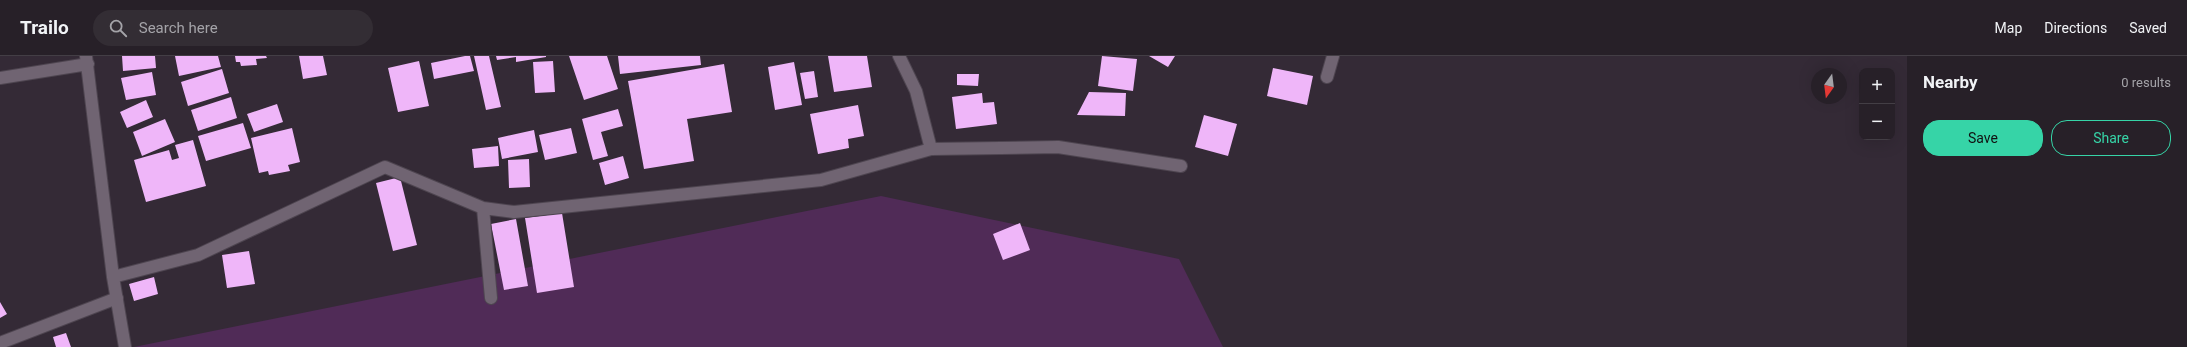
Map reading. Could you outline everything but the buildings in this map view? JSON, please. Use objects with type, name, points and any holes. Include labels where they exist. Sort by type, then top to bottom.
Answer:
[{"type":"street","points":[[899,56],[916,91],[931,149]]},
{"type":"street","points":[[1327,76],[1333,56]]},
{"type":"street","points":[[0,78],[87,60],[113,277],[125,347]]},
{"type":"street","points":[[113,277],[198,255],[384,167],[483,208],[514,212],[821,180],[931,149],[1058,147],[1181,166]]},
{"type":"street","points":[[483,208],[491,298]]},
{"type":"street","points":[[0,343],[116,298]]},
{"type":"shaded area","points":[[881,196],[1179,259],[1223,347],[134,347]]}]
